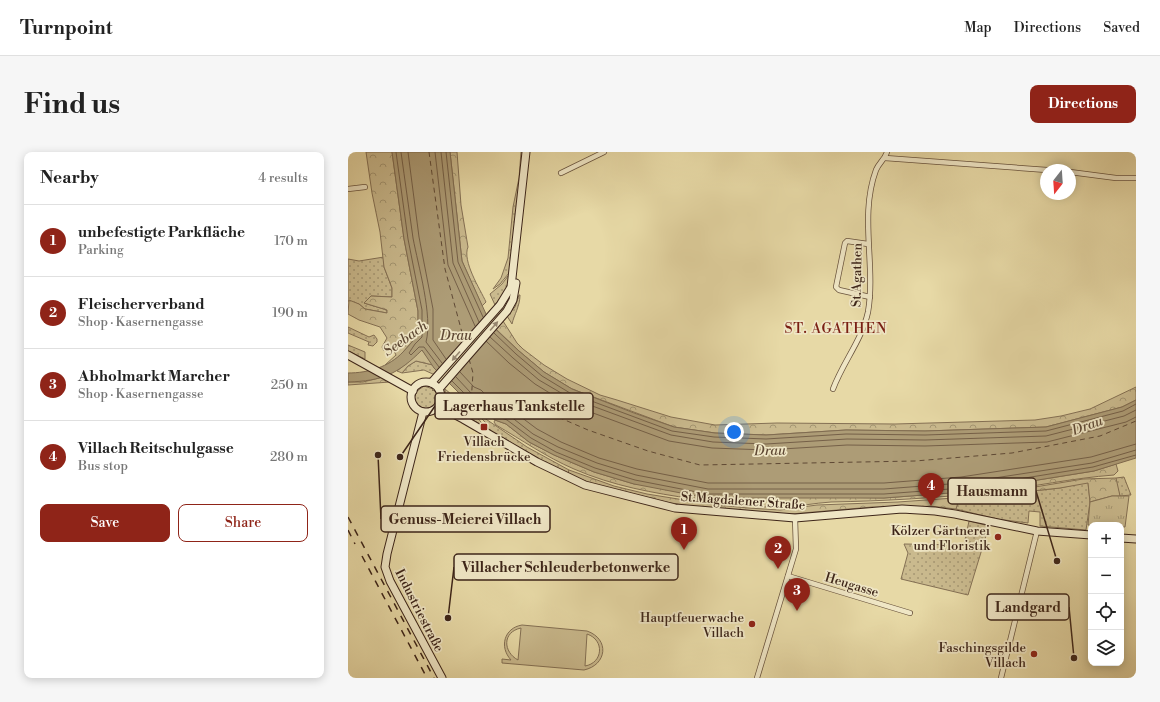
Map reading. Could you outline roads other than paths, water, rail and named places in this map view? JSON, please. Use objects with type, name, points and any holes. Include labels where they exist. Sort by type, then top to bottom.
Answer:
[{"type":"street","points":[[432,382],[500,305],[509,292],[512,284],[516,256],[526,152]]},
{"type":"street","points":[[561,173],[604,152]]},
{"type":"street","name":"St.Agathen","points":[[833,389],[866,321],[870,298],[868,222],[876,170],[880,162],[885,158],[887,152]]},
{"type":"street","points":[[885,158],[1040,169]]},
{"type":"street","points":[[1076,173],[1116,178],[1136,178]]},
{"type":"street","points":[[348,190],[365,187]]},
{"type":"street","points":[[868,244],[850,240],[847,241],[845,244],[836,287],[839,290],[870,298]]},
{"type":"street","points":[[440,388],[432,382],[424,382],[419,384],[413,391],[412,401],[415,407],[423,412],[433,410],[438,406],[441,399],[440,388],[512,304],[515,290],[516,256]]},
{"type":"street","points":[[348,355],[398,381],[413,391]]},
{"type":"street","name":"St.Magdalener Straße","points":[[438,406],[537,462],[588,486],[675,508],[795,518],[902,509],[935,511],[1037,532],[1088,536]]},
{"type":"street","name":"Industriestraße","points":[[423,412],[385,567],[390,581],[442,678]]},
{"type":"street","points":[[757,678],[797,546],[795,518]]},
{"type":"street","points":[[1001,678],[1037,532]]},
{"type":"street","points":[[1124,538],[1136,539]]},
{"type":"street","name":"Heugasse","points":[[788,576],[910,613]]},
{"type":"water","name":"Drau","points":[[392,152],[450,152],[462,261],[491,325],[544,372],[572,389],[674,427],[715,433],[766,435],[846,430],[925,431],[1046,427],[1122,407],[1136,400],[1136,458],[1094,471],[963,492],[884,498],[707,498],[634,484],[594,472],[554,455],[529,442],[506,424],[495,420],[472,402],[469,403],[434,368],[422,350],[405,365],[389,375],[371,380],[348,382],[348,373],[363,372],[378,368],[391,362],[418,336],[418,311],[404,239]]},
{"type":"railway","points":[[348,517],[434,678]]},
{"type":"railway","points":[[348,530],[355,544]]},
{"type":"railway","points":[[362,556],[427,678]]},
{"type":"place","name":"Villach Friedensbrücke","points":[[484,427]]},
{"type":"place","name":"Genuss-Meierei Villach","points":[[378,455]]},
{"type":"place","name":"Lagerhaus Tankstelle","points":[[400,457]]},
{"type":"place","name":"Villach Reitschulgasse","points":[[931,506]]},
{"type":"place","name":"Kölzer Gärtnerei und Floristik","points":[[998,537]]},
{"type":"place","name":"unbefestigte Parkfläche","points":[[684,550]]},
{"type":"place","name":"Hausmann","points":[[1057,561]]},
{"type":"place","name":"Fleischerverband","points":[[778,569]]},
{"type":"place","name":"Abholmarkt Marcher","points":[[797,611]]},
{"type":"place","name":"Villacher Schleuderbetonwerke","points":[[448,618]]},
{"type":"place","name":"Hauptfeuerwache Villach","points":[[752,624]]},
{"type":"place","name":"Faschingsgilde Villach","points":[[1034,654]]},
{"type":"place","name":"Landgard","points":[[1074,658]]},
{"type":"district","name":"ST. AGATHEN","points":[[836,328]]},
{"type":"water label","name":"Seebach","points":[[405,338]]}]
